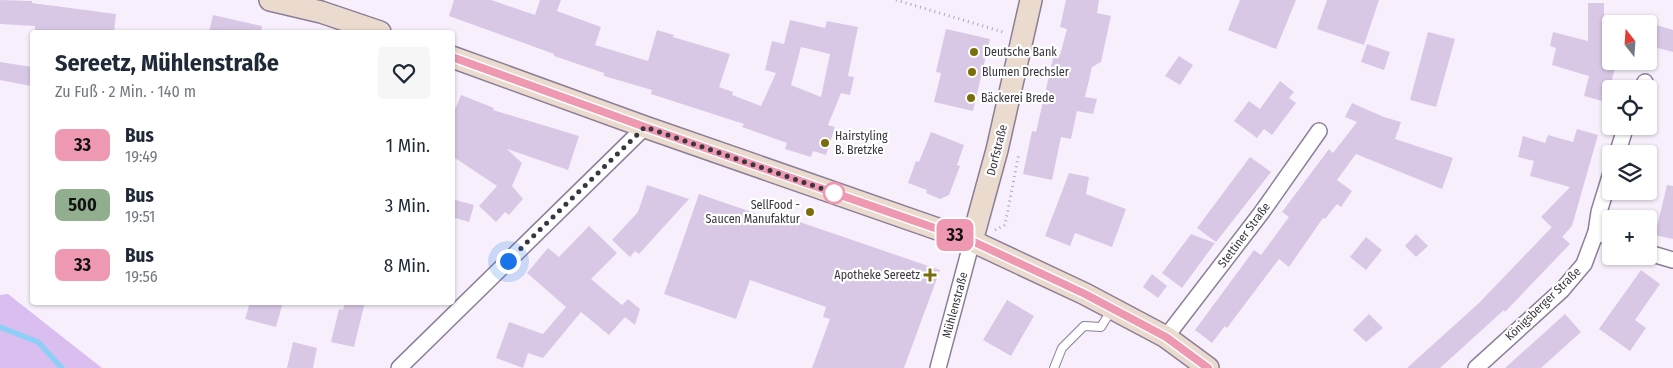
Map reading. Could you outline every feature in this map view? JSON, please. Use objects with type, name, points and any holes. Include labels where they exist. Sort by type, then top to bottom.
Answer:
[{"type":"street","points":[[270,0],[321,12],[374,30]]},
{"type":"street","name":"Dorfstraße","points":[[972,241],[997,150],[1031,0]]},
{"type":"street","points":[[455,58],[645,127],[972,241],[1085,294],[1166,337],[1208,368]]},
{"type":"street","points":[[399,368],[645,127]]},
{"type":"street","name":"Stettiner Straße","points":[[1166,337],[1262,212],[1319,131]]},
{"type":"street","name":"Königsberger Straße","points":[[1476,368],[1568,283],[1584,264],[1596,232],[1603,200]]},
{"type":"street","points":[[1596,232],[1602,234]]},
{"type":"street","name":"Mühlenstraße","points":[[938,368],[972,241]]},
{"type":"street","points":[[1657,255],[1673,260]]},
{"type":"lane","points":[[1054,368],[1062,348],[1084,326],[1101,327],[1112,309]]},
{"type":"path","points":[[896,0],[1022,39]]},
{"type":"shaded area","points":[[8,294],[102,368],[0,368],[0,295]]},
{"type":"building","points":[[0,0],[32,1],[32,3],[116,14],[114,30],[35,30],[35,26],[0,24]]},
{"type":"building","points":[[454,0],[491,0],[535,15],[540,0],[561,0],[557,11],[601,27],[595,45],[648,61],[657,30],[674,35],[673,37],[730,54],[719,87],[733,92],[732,95],[761,106],[776,73],[765,70],[772,41],[784,44],[790,20],[825,28],[827,21],[858,27],[848,76],[854,77],[850,95],[841,93],[828,125],[835,127],[826,155],[813,151],[811,157],[785,149],[787,143],[742,127],[744,124],[651,94],[652,90],[604,76],[604,73],[449,16]],"holes":[[[801,47],[830,54],[821,97],[791,85]]]},
{"type":"building","points":[[1066,0],[1099,0],[1097,13],[1111,16],[1101,62],[1092,67],[1085,97],[1097,99],[1093,114],[1077,111],[1071,139],[1061,137],[1052,180],[1023,174],[1032,131],[1036,132],[1054,54],[1060,55],[1067,29],[1060,27]]},
{"type":"building","points":[[1240,0],[1296,0],[1276,49],[1228,30]]},
{"type":"building","points":[[1327,0],[1379,0],[1364,45],[1317,29]]},
{"type":"building","points":[[1588,3],[1604,3],[1604,15],[1602,15],[1602,70],[1615,70],[1612,80],[1602,80],[1602,101],[1584,96],[1589,76],[1552,65],[1556,48],[1550,46],[1553,32],[1588,41]]},
{"type":"building","points":[[213,15],[262,26],[261,30],[209,30]]},
{"type":"building","points":[[1658,26],[1673,30],[1673,52],[1658,48]]},
{"type":"building","points":[[946,29],[990,39],[973,111],[934,102],[941,73],[936,72]]},
{"type":"building","points":[[1428,32],[1455,39],[1436,107],[1410,100]]},
{"type":"building","points":[[1367,44],[1390,52],[1384,70],[1361,62]]},
{"type":"building","points":[[1179,56],[1193,65],[1180,85],[1165,76]]},
{"type":"building","points":[[0,62],[30,67],[30,86],[0,80]]},
{"type":"building","points":[[1280,81],[1294,92],[1289,98],[1296,103],[1272,135],[1264,129],[1257,138],[1234,121],[1249,101],[1260,109]]},
{"type":"building","points":[[461,95],[494,108],[493,110],[579,136],[568,170],[507,149],[522,163],[512,186],[523,199],[509,215],[505,212],[496,222],[479,206],[497,186],[455,158],[455,110]]},
{"type":"building","points":[[1352,103],[1401,122],[1395,139],[1453,158],[1442,189],[1356,154],[1337,180],[1352,191],[1341,207],[1337,204],[1325,219],[1323,218],[1289,267],[1279,259],[1227,328],[1225,326],[1212,343],[1195,330],[1254,250],[1261,255],[1289,217],[1282,212],[1329,149],[1333,153],[1357,122],[1345,117]]},
{"type":"building","points":[[1577,129],[1598,135],[1572,226],[1562,237],[1541,217],[1570,187],[1530,176],[1534,161],[1518,157],[1523,136],[1545,143],[1548,135],[1573,142]]},
{"type":"building","points":[[931,132],[964,145],[957,165],[960,166],[949,195],[940,199],[926,193],[927,190],[908,183],[916,161],[919,162]]},
{"type":"building","points":[[1250,157],[1271,172],[1216,242],[1197,228]]},
{"type":"building","points":[[1069,173],[1089,177],[1086,194],[1126,209],[1112,247],[1075,233],[1070,246],[1045,236]]},
{"type":"building","points":[[647,185],[689,199],[639,254],[635,251],[630,257],[612,240],[638,212]]},
{"type":"building","points":[[1667,185],[1673,186],[1673,239],[1657,235],[1657,227]]},
{"type":"building","points":[[699,194],[792,226],[794,220],[940,270],[904,368],[812,368],[830,319],[823,317],[826,307],[750,280],[736,319],[664,294]]},
{"type":"building","points":[[455,200],[474,205],[469,222],[455,218]]},
{"type":"building","points":[[589,226],[617,253],[591,279],[622,305],[628,299],[640,309],[635,325],[625,317],[609,335],[581,312],[543,358],[528,353],[523,368],[496,358],[509,322],[543,334],[566,307],[527,273],[548,248],[559,257]]},
{"type":"building","points":[[1552,227],[1570,244],[1505,312],[1504,310],[1440,368],[1407,368],[1479,303]]},
{"type":"building","points":[[1191,234],[1215,243],[1182,288],[1162,273]]},
{"type":"building","points":[[1416,234],[1428,246],[1416,257],[1405,246]]},
{"type":"building","points":[[1366,237],[1382,250],[1366,270],[1350,257]]},
{"type":"building","points":[[1641,270],[1660,284],[1635,320],[1646,328],[1630,351],[1599,329]]},
{"type":"building","points":[[1152,274],[1167,286],[1158,298],[1143,287]]},
{"type":"building","points":[[1007,300],[1034,316],[1011,356],[983,340]]},
{"type":"building","points":[[249,305],[282,305],[276,327],[245,319]]},
{"type":"building","points":[[344,305],[364,305],[354,347],[331,342],[339,309],[343,310]]},
{"type":"building","points":[[1369,314],[1383,328],[1366,342],[1353,330]]},
{"type":"building","points":[[1565,314],[1581,332],[1541,368],[1505,368]]},
{"type":"building","points":[[293,342],[317,348],[313,368],[287,368]]},
{"type":"waterway","points":[[0,327],[38,342],[62,368]]},
{"type":"bus line","name":"33","points":[[455,58],[645,127],[972,241],[1085,294],[1166,337],[1208,368]]},
{"type":"place","name":"Deutsche Bank","points":[[974,52]]},
{"type":"place","name":"Blumen Drechsler","points":[[972,72]]},
{"type":"place","name":"Bäckerei Brede","points":[[971,98]]},
{"type":"place","name":"Hairstyling B. Bretzke","points":[[825,143]]},
{"type":"place","name":"SellFood - Saucen Manufaktur","points":[[810,212]]},
{"type":"place","name":"Apotheke Sereetz","points":[[930,275]]},
{"type":"route","points":[[508,261],[645,127],[843,196],[834,193]]}]
